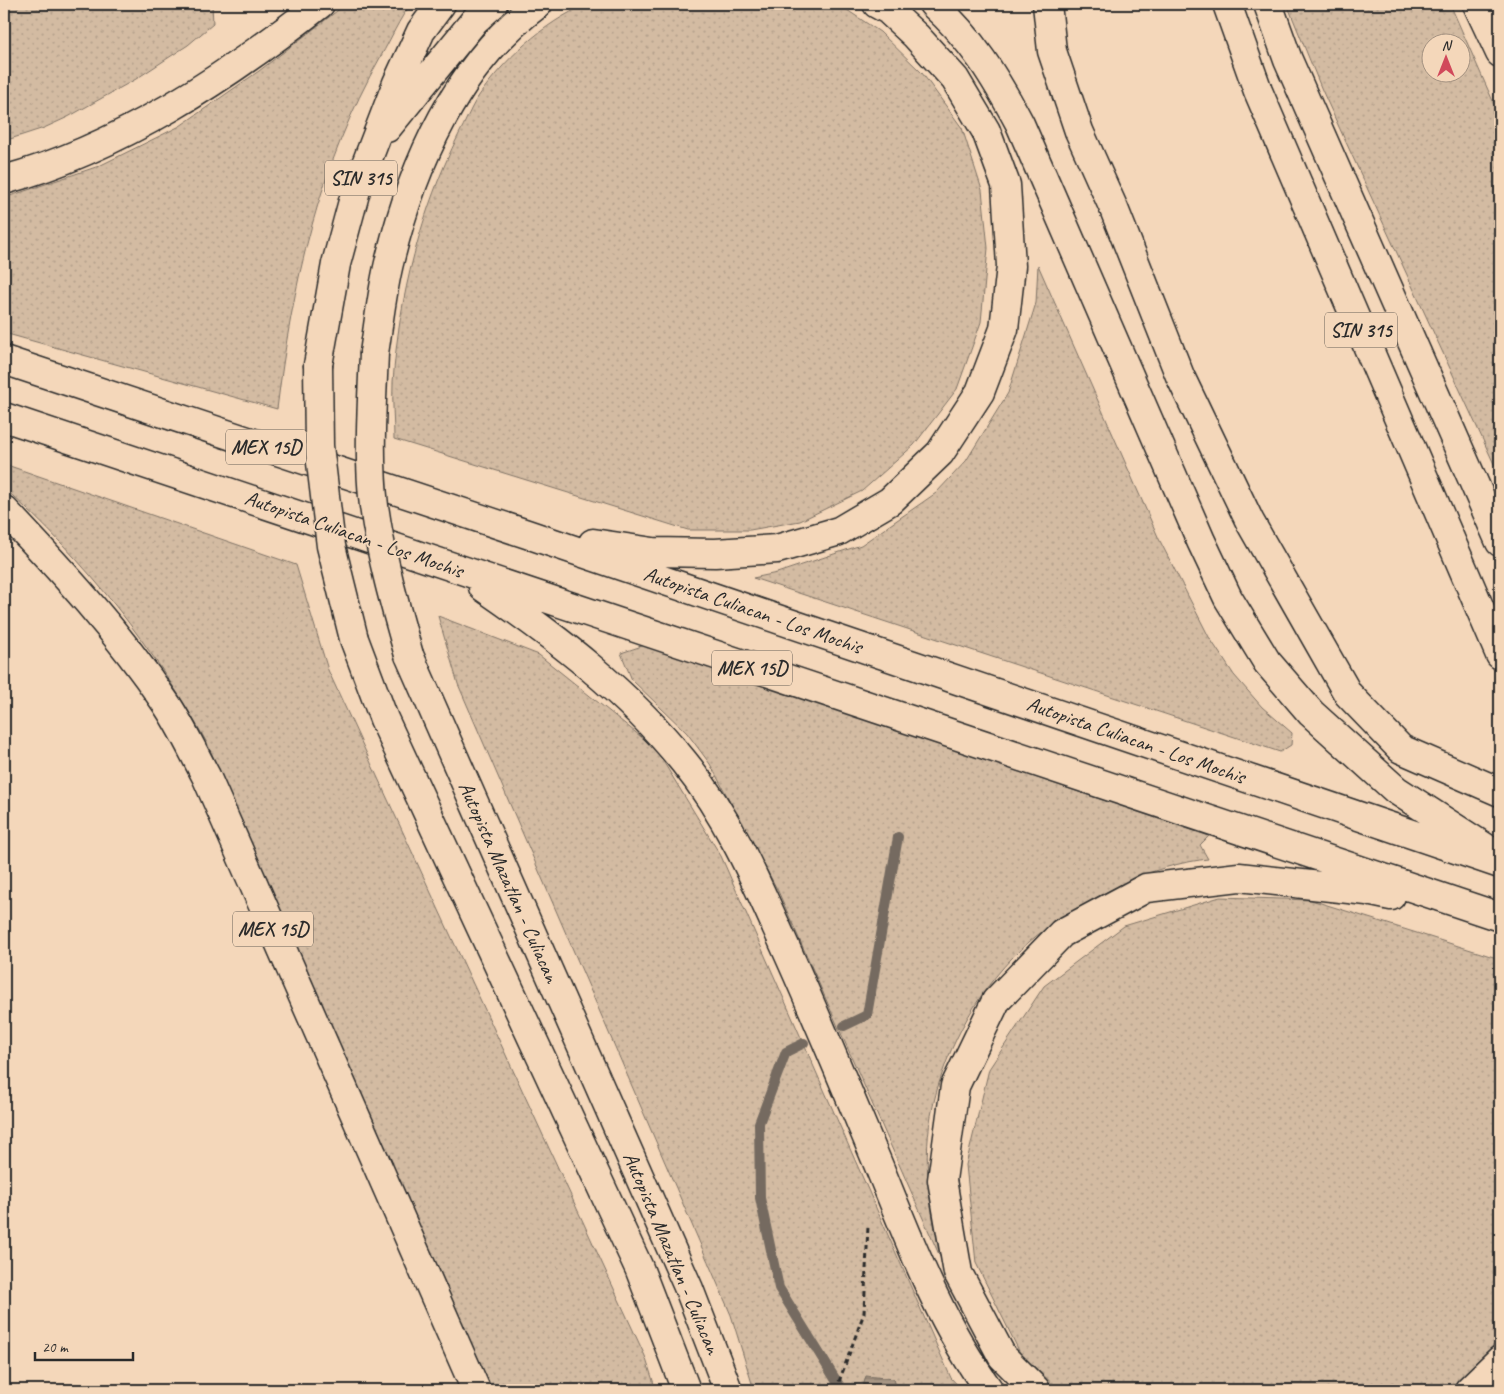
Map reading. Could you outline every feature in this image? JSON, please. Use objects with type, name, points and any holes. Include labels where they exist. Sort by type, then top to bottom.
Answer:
[{"type":"highway","points":[[4,180],[31,172],[104,141],[190,97],[273,40],[320,4]]},
{"type":"highway","name":"SIN 315","points":[[372,147],[397,82],[421,31],[440,4]]},
{"type":"highway","points":[[372,147],[475,20],[493,4]]},
{"type":"highway","name":"Autopista Mazatlan - Culiacan","points":[[538,4],[518,18],[482,57],[456,94],[435,133],[414,181],[390,260],[374,353],[371,433],[374,505],[385,569],[409,655],[690,1289],[728,1390]]},
{"type":"highway","name":"MEX 15D","points":[[527,534],[652,552],[715,553],[777,549],[839,531],[890,501],[940,453],[980,392],[1004,328],[1011,266],[1006,185],[986,130],[955,79],[916,36],[888,10],[877,4]]},
{"type":"highway","points":[[932,4],[957,25],[992,72],[1020,124],[1201,540],[1228,598],[1267,662],[1311,713],[1396,790],[1500,857]]},
{"type":"highway","points":[[1047,4],[1052,51],[1079,130],[1114,209],[1180,376],[1250,522],[1348,694],[1401,749],[1500,792]]},
{"type":"highway","name":"SIN 315","points":[[1227,4],[1258,91],[1500,655]]},
{"type":"highway","name":"SIN 315","points":[[1268,4],[1288,60],[1500,542]]},
{"type":"highway","points":[[1477,4],[1500,53]]},
{"type":"highway","name":"Autopista Mazatlan - Culiacan","points":[[372,147],[356,190],[336,264],[318,365],[319,446],[331,546],[354,639],[384,719],[639,1268],[686,1390]]},
{"type":"highway","name":"Autopista Culiacan - Los Mochis","points":[[4,360],[527,534],[1500,864]]},
{"type":"highway","name":"Autopista Culiacan - Los Mochis","points":[[4,417],[1500,918]]},
{"type":"highway","name":"MEX 15D","points":[[4,510],[58,567],[116,634],[167,704],[206,776],[476,1390]]},
{"type":"highway","points":[[454,568],[550,633],[603,677],[651,723],[686,763],[720,812],[751,869],[828,1042],[934,1298],[964,1356],[988,1390]]},
{"type":"highway","points":[[1036,1390],[1002,1356],[958,1273],[942,1180],[955,1086],[996,1001],[1062,933],[1146,888],[1239,877],[1367,891],[1500,918]]},
{"type":"highway","points":[[1469,1390],[1500,1360]]},
{"type":"path","points":[[836,1390],[864,1312],[869,1217]]},
{"type":"shaded area","points":[[4,4],[212,4],[213,24],[188,45],[136,79],[68,117],[44,128],[4,141]]},
{"type":"shaded area","points":[[346,4],[411,4],[359,97],[325,183],[311,227],[300,272],[283,363],[277,409],[4,333],[4,198],[99,166],[180,126],[259,71]]},
{"type":"shaded area","points":[[587,4],[838,4],[880,32],[922,73],[962,128],[982,190],[988,248],[981,322],[957,389],[914,445],[862,491],[800,521],[750,530],[688,530],[394,439],[393,382],[400,318],[406,286],[423,223],[446,163],[476,100],[511,57],[555,21]]},
{"type":"shaded area","points":[[1287,4],[1450,4],[1462,32],[1422,32],[1422,82],[1472,82],[1472,54],[1500,117],[1500,477],[1322,90]]},
{"type":"shaded area","points":[[1038,265],[1159,539],[1209,637],[1234,675],[1262,707],[1292,733],[1291,745],[1280,752],[753,578],[777,573],[861,545],[936,493],[966,461],[1008,393],[1036,303]]},
{"type":"shaded area","points":[[4,464],[296,565],[328,670],[645,1356],[656,1390],[492,1390],[207,743],[165,673],[116,607],[63,545],[4,488]]},
{"type":"shaded area","points":[[438,616],[539,655],[655,748],[721,856],[951,1378],[962,1390],[754,1390],[731,1315],[458,684]]},
{"type":"shaded area","points":[[645,645],[1209,836],[1200,845],[1208,859],[1174,865],[1142,875],[1112,889],[1048,927],[1012,958],[996,976],[968,1016],[939,1083],[929,1125],[928,1183],[941,1259],[778,891],[710,764],[687,733],[632,680],[621,653]]},
{"type":"shaded area","points":[[1220,897],[1311,900],[1500,959],[1500,1337],[1456,1390],[1059,1390],[1020,1353],[976,1263],[966,1165],[989,1069],[1044,986],[1124,926]]},
{"type":"shaded area","points":[[866,1376],[894,1379],[897,1390],[862,1390]]},
{"type":"waterway","points":[[844,1026],[867,1015],[898,837]]},
{"type":"waterway","points":[[804,1043],[786,1052],[759,1123],[760,1198],[779,1288],[842,1390]]}]
